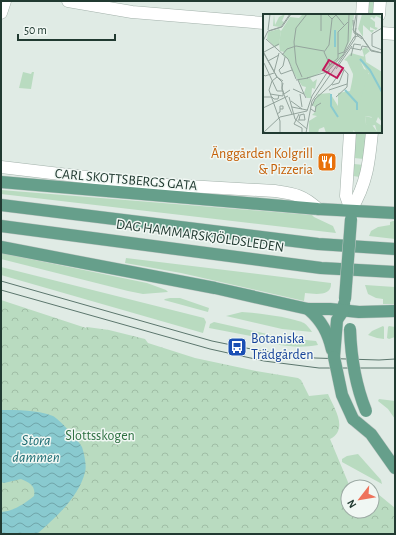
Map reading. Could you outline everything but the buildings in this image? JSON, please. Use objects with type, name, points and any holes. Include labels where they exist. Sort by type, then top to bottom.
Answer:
[{"type":"main road","points":[[1,182],[318,209],[351,214],[395,213]]},
{"type":"main road","name":"DAG HAMMARSKJÖLDSLEDEN","points":[[1,205],[318,244],[395,249]]},
{"type":"main road","points":[[351,214],[345,299],[343,311],[337,320],[332,333],[334,358],[342,395],[353,419],[370,434],[395,468]]},
{"type":"main road","name":"DAG HAMMARSKJÖLDSLEDEN","points":[[1,226],[189,249],[321,268],[395,272]]},
{"type":"main road","points":[[1,247],[215,288],[308,309],[395,311]]},
{"type":"main road","points":[[308,309],[332,333]]},
{"type":"main road","points":[[343,311],[349,319],[351,354],[356,383],[366,412],[370,434]]},
{"type":"street","points":[[1,13],[5,1]]},
{"type":"street","points":[[68,1],[263,23]]},
{"type":"street","points":[[362,14],[363,1]]},
{"type":"street","points":[[379,14],[380,1]]},
{"type":"street","points":[[382,33],[395,34]]},
{"type":"street","points":[[350,133],[346,196],[351,214]]},
{"type":"street","points":[[351,214],[368,169],[372,133]]},
{"type":"street","name":"CARL SKOTTSBERGS GATA","points":[[1,167],[136,183],[275,191],[295,194],[308,199],[318,209]]},
{"type":"green space","points":[[369,1],[375,1],[373,14],[368,14]]},
{"type":"green space","points":[[23,72],[31,74],[34,72],[31,89],[19,88]]},
{"type":"green space","points":[[356,133],[366,133],[364,159],[354,158]]},
{"type":"green space","points":[[354,164],[364,165],[360,177],[353,176]]},
{"type":"green space","points":[[1,190],[312,215],[333,226],[336,233],[1,194]]},
{"type":"green space","points":[[395,221],[395,239],[369,236],[371,231],[378,227],[390,225],[390,222]]},
{"type":"green space","points":[[1,253],[147,283],[168,292],[143,294],[128,291],[1,259]]},
{"type":"green space","points":[[126,258],[331,283],[331,287],[329,291],[322,294],[305,293],[304,301],[181,273],[125,263]]},
{"type":"green space","points":[[1,267],[204,318],[206,322],[203,333],[1,275]]},
{"type":"green space","points":[[365,285],[395,287],[395,304],[383,304],[383,299],[376,298],[368,294]]},
{"type":"green space","points":[[170,298],[180,298],[209,308],[208,312],[164,300]]},
{"type":"green space","name":"Slottsskogen","points":[[1,300],[86,328],[109,330],[145,339],[148,343],[195,358],[298,378],[301,380],[309,396],[328,394],[338,418],[339,430],[336,435],[330,439],[347,479],[340,479],[340,519],[380,519],[380,496],[395,508],[395,534],[1,534]]},
{"type":"green space","points":[[242,312],[256,313],[298,321],[304,323],[312,332],[282,329],[226,316]]},
{"type":"green space","points":[[214,322],[285,338],[316,341],[318,345],[294,346],[264,342],[256,340],[256,337],[209,328],[210,324]]},
{"type":"green space","points":[[383,326],[384,339],[368,335],[372,331]]},
{"type":"green space","points":[[389,326],[395,327],[395,337],[389,339],[387,338]]},
{"type":"green space","points":[[379,399],[395,401],[395,419],[388,409],[378,401]]},
{"type":"green space","points":[[358,454],[381,480],[382,484],[380,483],[380,479],[373,479],[342,462],[342,459],[347,456]]},
{"type":"water","name":"Stora dammen","points":[[1,410],[34,411],[53,416],[73,435],[83,450],[86,469],[78,490],[66,506],[37,534],[1,534],[1,512],[19,507],[34,496],[34,490],[32,485],[21,479],[4,483],[1,482]]},
{"type":"tram line","points":[[1,281],[212,341],[256,350],[315,358],[395,359]]},
{"type":"tram line","points":[[1,290],[210,349],[264,361],[319,368],[395,368]]},
{"type":"place","name":"Änggården Kolgrill & Pizzeria","points":[[327,162]]},
{"type":"place","name":"Botaniska Trädgården","points":[[237,347]]}]
